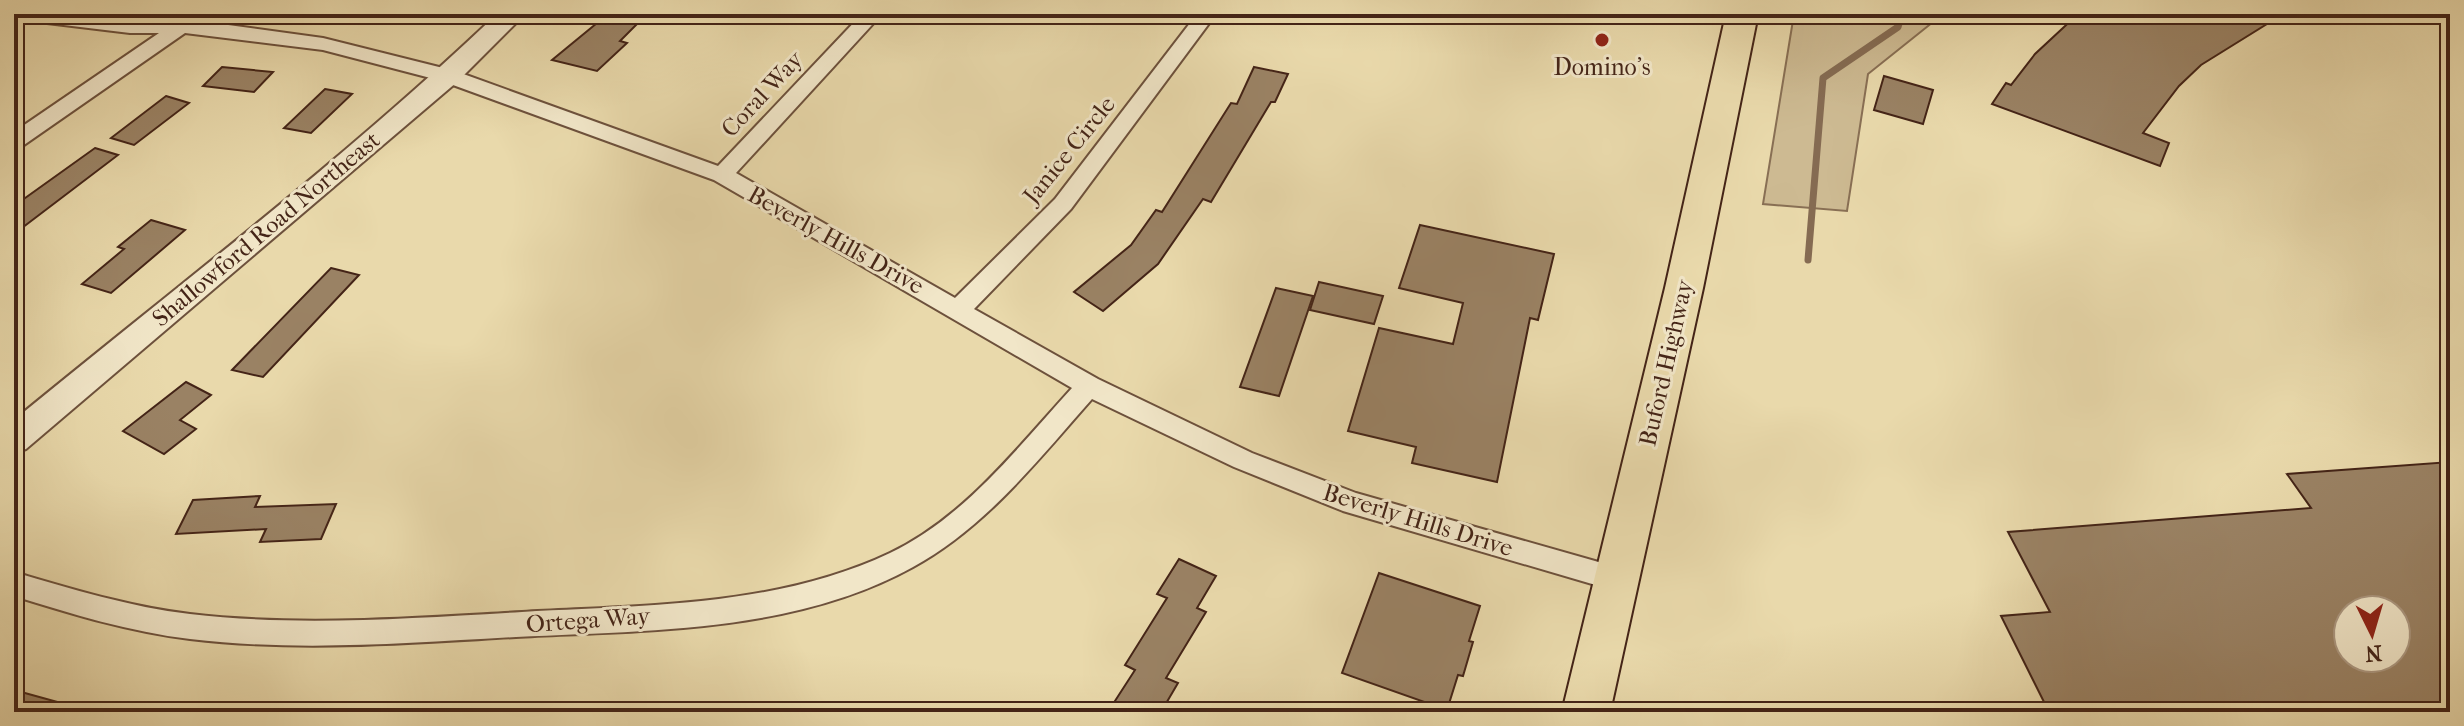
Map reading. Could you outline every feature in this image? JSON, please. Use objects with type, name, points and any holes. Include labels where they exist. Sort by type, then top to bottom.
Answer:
[{"type":"main road","name":"Buford Highway","points":[[1586,712],[1684,288],[1742,14]]},
{"type":"street","name":"Beverly Hills Drive","points":[[22,14],[130,27],[188,21],[323,44],[448,76],[722,175],[1089,386],[1243,460],[1352,503],[1616,579]]},
{"type":"street","name":"Shallowford Road Northeast","points":[[14,439],[448,76],[512,14]]},
{"type":"street","name":"Coral Way","points":[[722,175],[873,14]]},
{"type":"street","name":"Janice Circle","points":[[959,309],[1063,204],[1207,14]]},
{"type":"street","points":[[14,142],[188,21]]},
{"type":"street","name":"Ortega Way","points":[[14,584],[109,613],[212,629],[311,633],[444,629],[739,610],[842,587],[902,560],[952,529],[1089,386]]},
{"type":"shaded area","points":[[1794,14],[1943,14],[1868,74],[1847,211],[1763,204]]},
{"type":"building","points":[[608,14],[647,14],[620,41],[627,43],[597,71],[552,60]]},
{"type":"building","points":[[2078,14],[2283,14],[2201,65],[2179,86],[2143,133],[2169,143],[2160,166],[1992,104],[2006,83],[2011,85],[2035,54]]},
{"type":"building","points":[[222,67],[273,72],[254,92],[203,86]]},
{"type":"building","points":[[1254,67],[1288,74],[1275,102],[1271,102],[1211,202],[1203,199],[1158,264],[1103,311],[1074,292],[1131,245],[1156,210],[1162,212],[1231,103],[1237,104]]},
{"type":"building","points":[[1884,76],[1933,90],[1923,124],[1874,110]]},
{"type":"building","points":[[325,89],[352,94],[311,133],[284,128]]},
{"type":"building","points":[[166,96],[189,103],[134,145],[111,138]]},
{"type":"building","points":[[95,148],[118,155],[14,234],[14,206]]},
{"type":"building","points":[[151,220],[185,230],[111,293],[82,284],[124,249],[118,247]]},
{"type":"building","points":[[1420,225],[1554,254],[1538,320],[1530,318],[1497,482],[1412,463],[1416,447],[1348,431],[1379,328],[1453,344],[1463,303],[1399,288]]},
{"type":"building","points":[[331,268],[359,275],[263,377],[232,370]]},
{"type":"building","points":[[1319,282],[1383,296],[1374,324],[1310,310]]},
{"type":"building","points":[[1276,288],[1313,296],[1279,396],[1240,387]]},
{"type":"building","points":[[186,382],[211,395],[180,420],[196,429],[164,454],[123,431]]},
{"type":"building","points":[[2450,462],[2450,712],[2049,712],[2001,616],[2050,612],[2008,532],[2311,508],[2287,474]]},
{"type":"building","points":[[260,496],[255,507],[336,504],[321,539],[260,542],[266,529],[176,534],[193,500]]},
{"type":"building","points":[[1179,559],[1216,576],[1197,608],[1206,612],[1166,678],[1178,683],[1161,712],[1130,712],[1113,704],[1135,670],[1125,665],[1167,598],[1157,594]]},
{"type":"building","points":[[1379,573],[1480,606],[1469,641],[1473,642],[1463,676],[1458,675],[1447,710],[1342,673]]},
{"type":"building","points":[[14,690],[72,706],[72,712],[14,712]]},
{"type":"waterway","points":[[1808,260],[1823,78],[1898,27],[1902,14]]},
{"type":"place","name":"Domino's","points":[[1602,40]]}]
